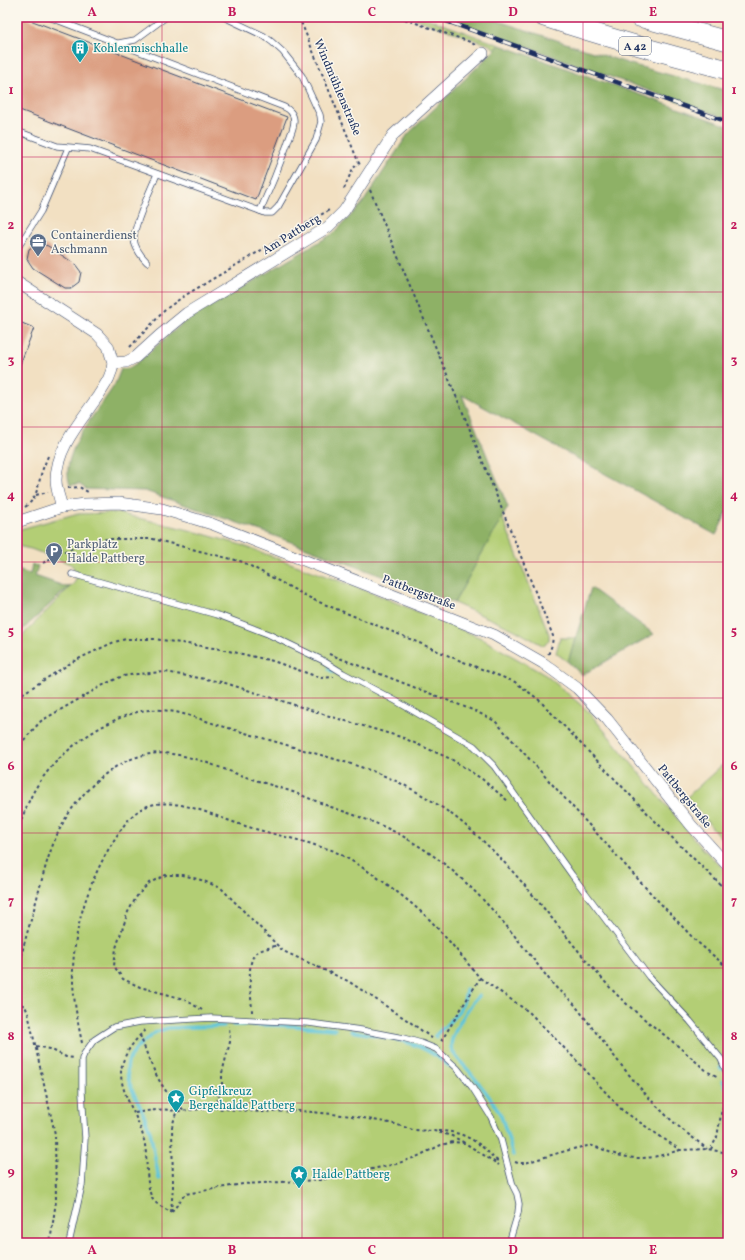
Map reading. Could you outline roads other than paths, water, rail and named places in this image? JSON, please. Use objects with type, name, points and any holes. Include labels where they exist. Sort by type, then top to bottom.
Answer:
[{"type":"highway","name":"A 42","points":[[544,17],[648,50],[728,70]]},
{"type":"highway","name":"A 42","points":[[639,17],[728,41]]},
{"type":"street","name":"Am Pattberg","points":[[113,360],[126,362],[136,357],[187,313],[321,232],[344,211],[393,135],[483,53]]},
{"type":"street","points":[[17,282],[97,334],[108,346],[113,360],[113,370],[106,384],[70,436],[62,453],[57,471],[58,490],[62,508]]},
{"type":"street","name":"Pattbergstraße","points":[[17,522],[62,508],[85,504],[119,503],[162,509],[212,524],[494,635],[546,658],[607,719],[691,825],[728,866]]},
{"type":"lane","points":[[49,17],[284,106],[288,109],[293,114],[293,127],[279,167],[260,211]]},
{"type":"lane","points":[[117,43],[135,40],[166,17]]},
{"type":"lane","points":[[17,131],[47,143],[68,148],[90,149],[265,213],[272,213],[278,207],[316,140],[321,122],[320,115],[302,76],[284,52],[264,36],[224,17]]},
{"type":"lane","points":[[17,249],[41,211],[68,148]]},
{"type":"lane","points":[[147,262],[137,248],[134,238],[137,225],[157,174]]},
{"type":"lane","points":[[72,574],[221,616],[268,634],[322,660],[342,673],[396,700],[474,746],[494,766],[572,875],[649,977],[690,1021],[721,1059],[728,1075]]},
{"type":"lane","points":[[69,1243],[82,1185],[85,1138],[82,1093],[83,1056],[94,1040],[114,1027],[140,1022],[211,1018],[309,1023],[361,1030],[403,1038],[422,1043],[436,1049],[457,1068],[483,1104],[491,1117],[501,1140],[519,1204],[518,1213],[509,1243]]},
{"type":"waterway","points":[[329,669],[333,672]]},
{"type":"waterway","points":[[437,1037],[435,1036],[451,1021],[463,1004],[466,989]]},
{"type":"waterway","points":[[479,996],[461,1020],[454,1035],[451,1047],[456,1057],[491,1098],[498,1110],[513,1155]]},
{"type":"waterway","points":[[233,1025],[335,1029]]},
{"type":"waterway","points":[[145,1041],[156,1032],[168,1028],[224,1026]]},
{"type":"waterway","points":[[351,1031],[406,1042],[427,1050],[450,1067]]},
{"type":"waterway","points":[[142,1043],[130,1057],[127,1070],[130,1084],[142,1110]]},
{"type":"waterway","points":[[723,1081],[726,1087],[728,1087]]},
{"type":"waterway","points":[[143,1113],[150,1131],[159,1179]]},
{"type":"railway","points":[[435,17],[728,122]]},
{"type":"place","name":"Kohlenmischhalle","points":[[80,63]]},
{"type":"place","name":"Containerdienst Aschmann","points":[[38,257]]},
{"type":"place","name":"Parkplatz Halde Pattberg","points":[[54,566]]},
{"type":"place","name":"Gipfelkreuz Bergehalde Pattberg","points":[[176,1113]]},
{"type":"place","name":"Halde Pattberg","points":[[299,1189]]}]
